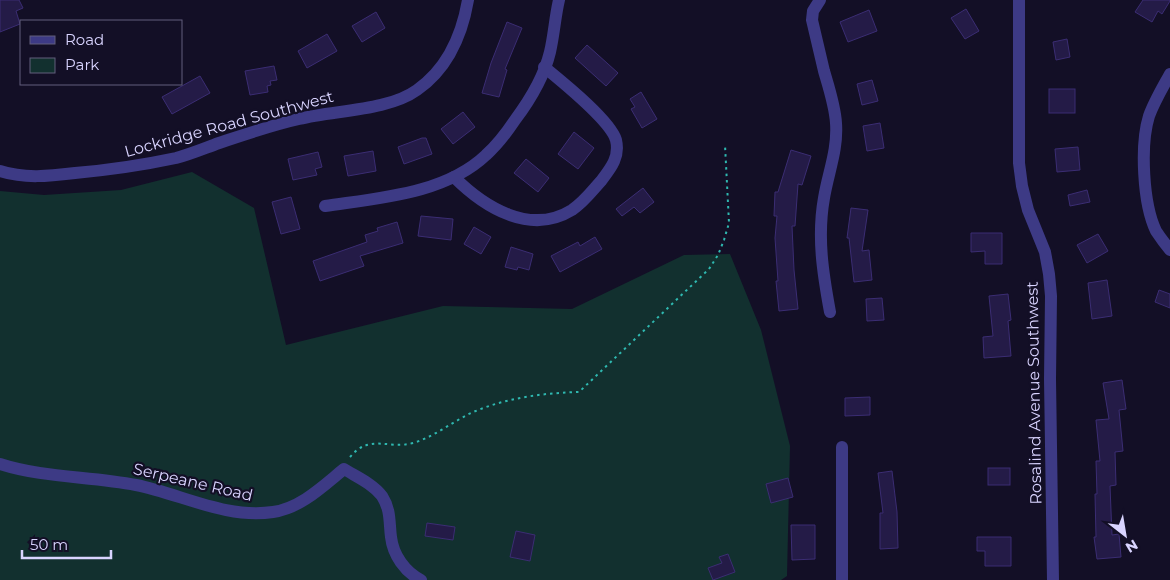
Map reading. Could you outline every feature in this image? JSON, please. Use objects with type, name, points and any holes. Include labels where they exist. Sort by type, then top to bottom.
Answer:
[{"type":"street","name":"Lockridge Road Southwest","points":[[0,171],[8,174],[37,177],[120,169],[177,158],[262,128],[302,118],[392,102],[418,89],[444,63],[460,33],[468,0]]},
{"type":"street","points":[[325,206],[379,198],[437,184],[454,177],[486,155],[506,133],[537,85],[550,52],[560,0]]},
{"type":"street","points":[[820,0],[813,11],[812,20],[836,123],[836,142],[824,197],[820,248],[830,312]]},
{"type":"street","name":"Rosalind Avenue Southwest","points":[[1019,0],[1019,163],[1028,210],[1045,252],[1051,296],[1050,379],[1053,580]]},
{"type":"street","points":[[454,177],[481,200],[498,210],[527,220],[541,220],[571,211],[585,200],[611,169],[617,149],[612,132],[578,95],[544,67]]},
{"type":"street","points":[[1169,78],[1149,116],[1144,162],[1145,185],[1150,213],[1156,230],[1170,250]]},
{"type":"street","points":[[842,447],[842,580]]},
{"type":"street","name":"Serpeane Road","points":[[0,464],[29,471],[136,485],[204,505],[256,513],[274,512],[289,508],[302,501],[344,469]]},
{"type":"street","points":[[344,469],[374,487],[381,495],[390,514],[391,538],[394,550],[400,562],[408,571],[422,580]]},
{"type":"path","points":[[344,469],[349,459],[363,446],[372,443],[412,444],[427,438],[449,424],[497,404],[543,394],[579,392],[709,269],[718,255],[728,223],[725,145]]},
{"type":"green space","points":[[192,172],[254,208],[286,345],[443,306],[572,309],[684,255],[730,254],[761,330],[790,446],[787,576],[781,580],[0,580],[0,191],[44,195],[121,190]]},
{"type":"building","points":[[0,0],[19,0],[23,8],[16,11],[20,24],[0,32]]},
{"type":"building","points":[[1143,0],[1170,1],[1162,14],[1158,11],[1152,22],[1135,12]]},
{"type":"building","points":[[966,9],[979,31],[965,39],[951,18]]},
{"type":"building","points":[[869,10],[877,31],[848,42],[840,22]]},
{"type":"building","points":[[376,12],[385,28],[362,42],[352,26]]},
{"type":"building","points":[[507,22],[522,28],[505,69],[507,70],[499,97],[482,93]]},
{"type":"building","points":[[327,34],[337,51],[307,68],[298,51]]},
{"type":"building","points":[[1067,39],[1070,57],[1056,60],[1053,42]]},
{"type":"building","points":[[587,45],[618,73],[606,86],[575,58]]},
{"type":"building","points":[[274,66],[277,80],[270,81],[271,85],[267,86],[268,92],[250,95],[245,71]]},
{"type":"building","points":[[200,76],[210,93],[172,114],[162,97]]},
{"type":"building","points":[[872,80],[878,101],[862,105],[857,84]]},
{"type":"building","points":[[1049,89],[1075,89],[1075,113],[1049,113]]},
{"type":"building","points":[[641,92],[657,119],[642,128],[631,109],[635,107],[630,99]]},
{"type":"building","points":[[463,112],[475,127],[453,144],[441,129]]},
{"type":"building","points":[[880,123],[884,148],[867,151],[863,126]]},
{"type":"building","points":[[574,132],[594,148],[578,169],[558,154]]},
{"type":"building","points":[[426,138],[432,154],[404,164],[398,147]]},
{"type":"building","points":[[1078,147],[1080,170],[1057,172],[1055,149]]},
{"type":"building","points":[[791,150],[811,156],[802,185],[798,184],[795,226],[792,226],[798,309],[779,311],[776,281],[778,281],[775,238],[777,216],[774,216],[775,192],[778,192]]},
{"type":"building","points":[[373,151],[376,171],[348,176],[344,156]]},
{"type":"building","points":[[318,152],[322,167],[315,169],[317,175],[293,180],[288,159]]},
{"type":"building","points":[[526,159],[549,178],[538,192],[514,173]]},
{"type":"building","points":[[643,188],[654,202],[640,213],[634,207],[622,216],[616,209]]},
{"type":"building","points":[[1087,190],[1090,202],[1070,206],[1068,195]]},
{"type":"building","points":[[291,197],[300,229],[281,234],[272,202]]},
{"type":"building","points":[[851,208],[868,210],[862,251],[869,250],[872,280],[854,282],[849,238],[847,238]]},
{"type":"building","points":[[421,216],[453,219],[451,240],[418,236]]},
{"type":"building","points":[[397,222],[403,243],[360,256],[364,266],[320,281],[313,261],[367,242],[365,235],[378,231],[377,228]]},
{"type":"building","points":[[474,227],[491,237],[481,254],[464,244]]},
{"type":"building","points":[[971,233],[1002,233],[1002,264],[985,264],[985,251],[971,252]]},
{"type":"building","points":[[1098,234],[1108,251],[1087,263],[1077,245]]},
{"type":"building","points":[[595,237],[602,249],[560,272],[551,256],[578,242],[580,246]]},
{"type":"building","points":[[511,247],[533,254],[529,270],[518,267],[517,270],[505,267]]},
{"type":"building","points":[[1107,280],[1112,316],[1092,319],[1088,283]]},
{"type":"building","points":[[1159,290],[1170,294],[1170,308],[1155,302]]},
{"type":"building","points":[[1008,294],[1011,320],[1008,321],[1011,356],[984,358],[983,337],[993,336],[989,296]]},
{"type":"building","points":[[882,298],[884,320],[867,321],[866,299]]},
{"type":"building","points":[[1122,380],[1126,409],[1119,410],[1123,451],[1115,452],[1116,485],[1110,486],[1112,535],[1119,534],[1121,557],[1097,559],[1094,537],[1096,537],[1096,461],[1100,461],[1096,420],[1109,419],[1103,383]]},
{"type":"building","points":[[870,397],[870,415],[845,416],[845,398]]},
{"type":"building","points":[[988,468],[1010,468],[1010,485],[988,485]]},
{"type":"building","points":[[892,471],[897,512],[898,548],[880,549],[880,513],[883,513],[878,473]]},
{"type":"building","points":[[788,478],[793,497],[771,503],[766,484]]},
{"type":"building","points":[[427,523],[455,527],[453,540],[425,536]]},
{"type":"building","points":[[791,525],[815,525],[815,559],[792,560]]},
{"type":"building","points":[[516,531],[535,535],[530,561],[510,557]]},
{"type":"building","points":[[977,537],[1011,537],[1011,566],[985,566],[985,551],[977,551]]},
{"type":"building","points":[[728,554],[735,572],[713,580],[708,568],[722,563],[719,557]]}]
